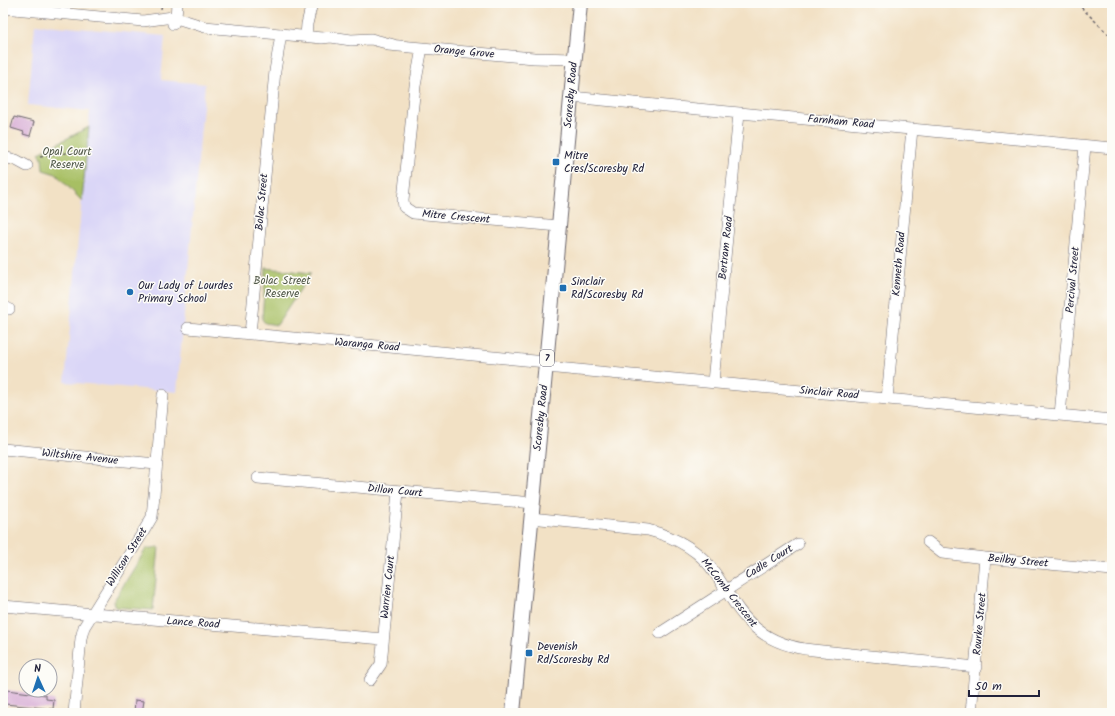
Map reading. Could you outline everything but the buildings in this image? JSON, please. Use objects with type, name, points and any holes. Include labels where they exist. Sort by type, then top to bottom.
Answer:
[{"type":"main road","name":"Scoresby Road","points":[[513,713],[580,3]]},
{"type":"street","points":[[170,18],[172,3]]},
{"type":"street","points":[[170,18],[177,3]]},
{"type":"street","points":[[312,4],[314,37]]},
{"type":"street","name":"Orange Grove","points":[[3,8],[143,21],[156,25],[170,18],[190,29],[205,27],[314,37],[353,46],[370,44],[394,45],[574,62]]},
{"type":"street","name":"Bolac Street","points":[[250,334],[278,34]]},
{"type":"street","name":"Mitre Crescent","points":[[419,47],[403,200],[404,207],[412,213],[559,226]]},
{"type":"street","name":"Farnham Road","points":[[571,97],[1112,148]]},
{"type":"street","name":"Bertram Road","points":[[713,382],[739,113]]},
{"type":"street","name":"Kenneth Road","points":[[887,399],[912,129]]},
{"type":"street","name":"Percival Street","points":[[1060,415],[1086,146]]},
{"type":"street","points":[[3,157],[16,160],[27,166]]},
{"type":"street","name":"Waranga Road","points":[[188,328],[546,364]]},
{"type":"street","name":"Sinclair Road","points":[[546,364],[713,382],[1112,420]]},
{"type":"street","name":"Willison Street","points":[[74,713],[81,638],[84,627],[152,517],[163,395]]},
{"type":"street","name":"Wiltshire Avenue","points":[[3,449],[156,464]]},
{"type":"street","name":"Dillon Court","points":[[258,478],[398,492],[533,503]]},
{"type":"street","name":"Warrien Court","points":[[370,680],[381,664],[398,492]]},
{"type":"street","name":"McComb Crescent","points":[[531,518],[648,530],[666,535],[682,542],[703,558],[715,571],[744,616],[757,629],[784,645],[819,651],[976,667]]},
{"type":"street","name":"Beilby Street","points":[[928,542],[942,553],[1112,570]]},
{"type":"street","name":"Cadle Court","points":[[660,634],[798,544]]},
{"type":"street","name":"Rourke Street","points":[[971,713],[985,558]]},
{"type":"street","name":"Lance Road","points":[[3,606],[383,638]]},
{"type":"path","points":[[162,3],[170,18]]},
{"type":"path","points":[[1077,3],[1112,38]]},
{"type":"path","points":[[40,157],[79,151],[92,151]]},
{"type":"shaded area","name":"Our Lady of Lourdes Primary School","points":[[35,24],[165,36],[161,80],[205,84],[177,392],[65,382],[90,111],[28,105]]},
{"type":"green space","name":"Opal Court Reserve","points":[[89,127],[82,201],[56,174],[43,170],[42,158],[39,153]]},
{"type":"green space","name":"Bolac Street Reserve","points":[[266,268],[311,273],[277,325],[265,323],[262,319]]},
{"type":"green space","points":[[159,547],[153,610],[115,607],[113,602],[146,549]]},
{"type":"place","name":"Mitre Cres/Scoresby Rd","points":[[556,162]]},
{"type":"place","name":"Sinclair Rd/Scoresby Rd","points":[[563,288]]},
{"type":"place","name":"Our Lady of Lourdes Primary School","points":[[130,292]]},
{"type":"place","name":"Devenish Rd/Scoresby Rd","points":[[529,653]]}]
